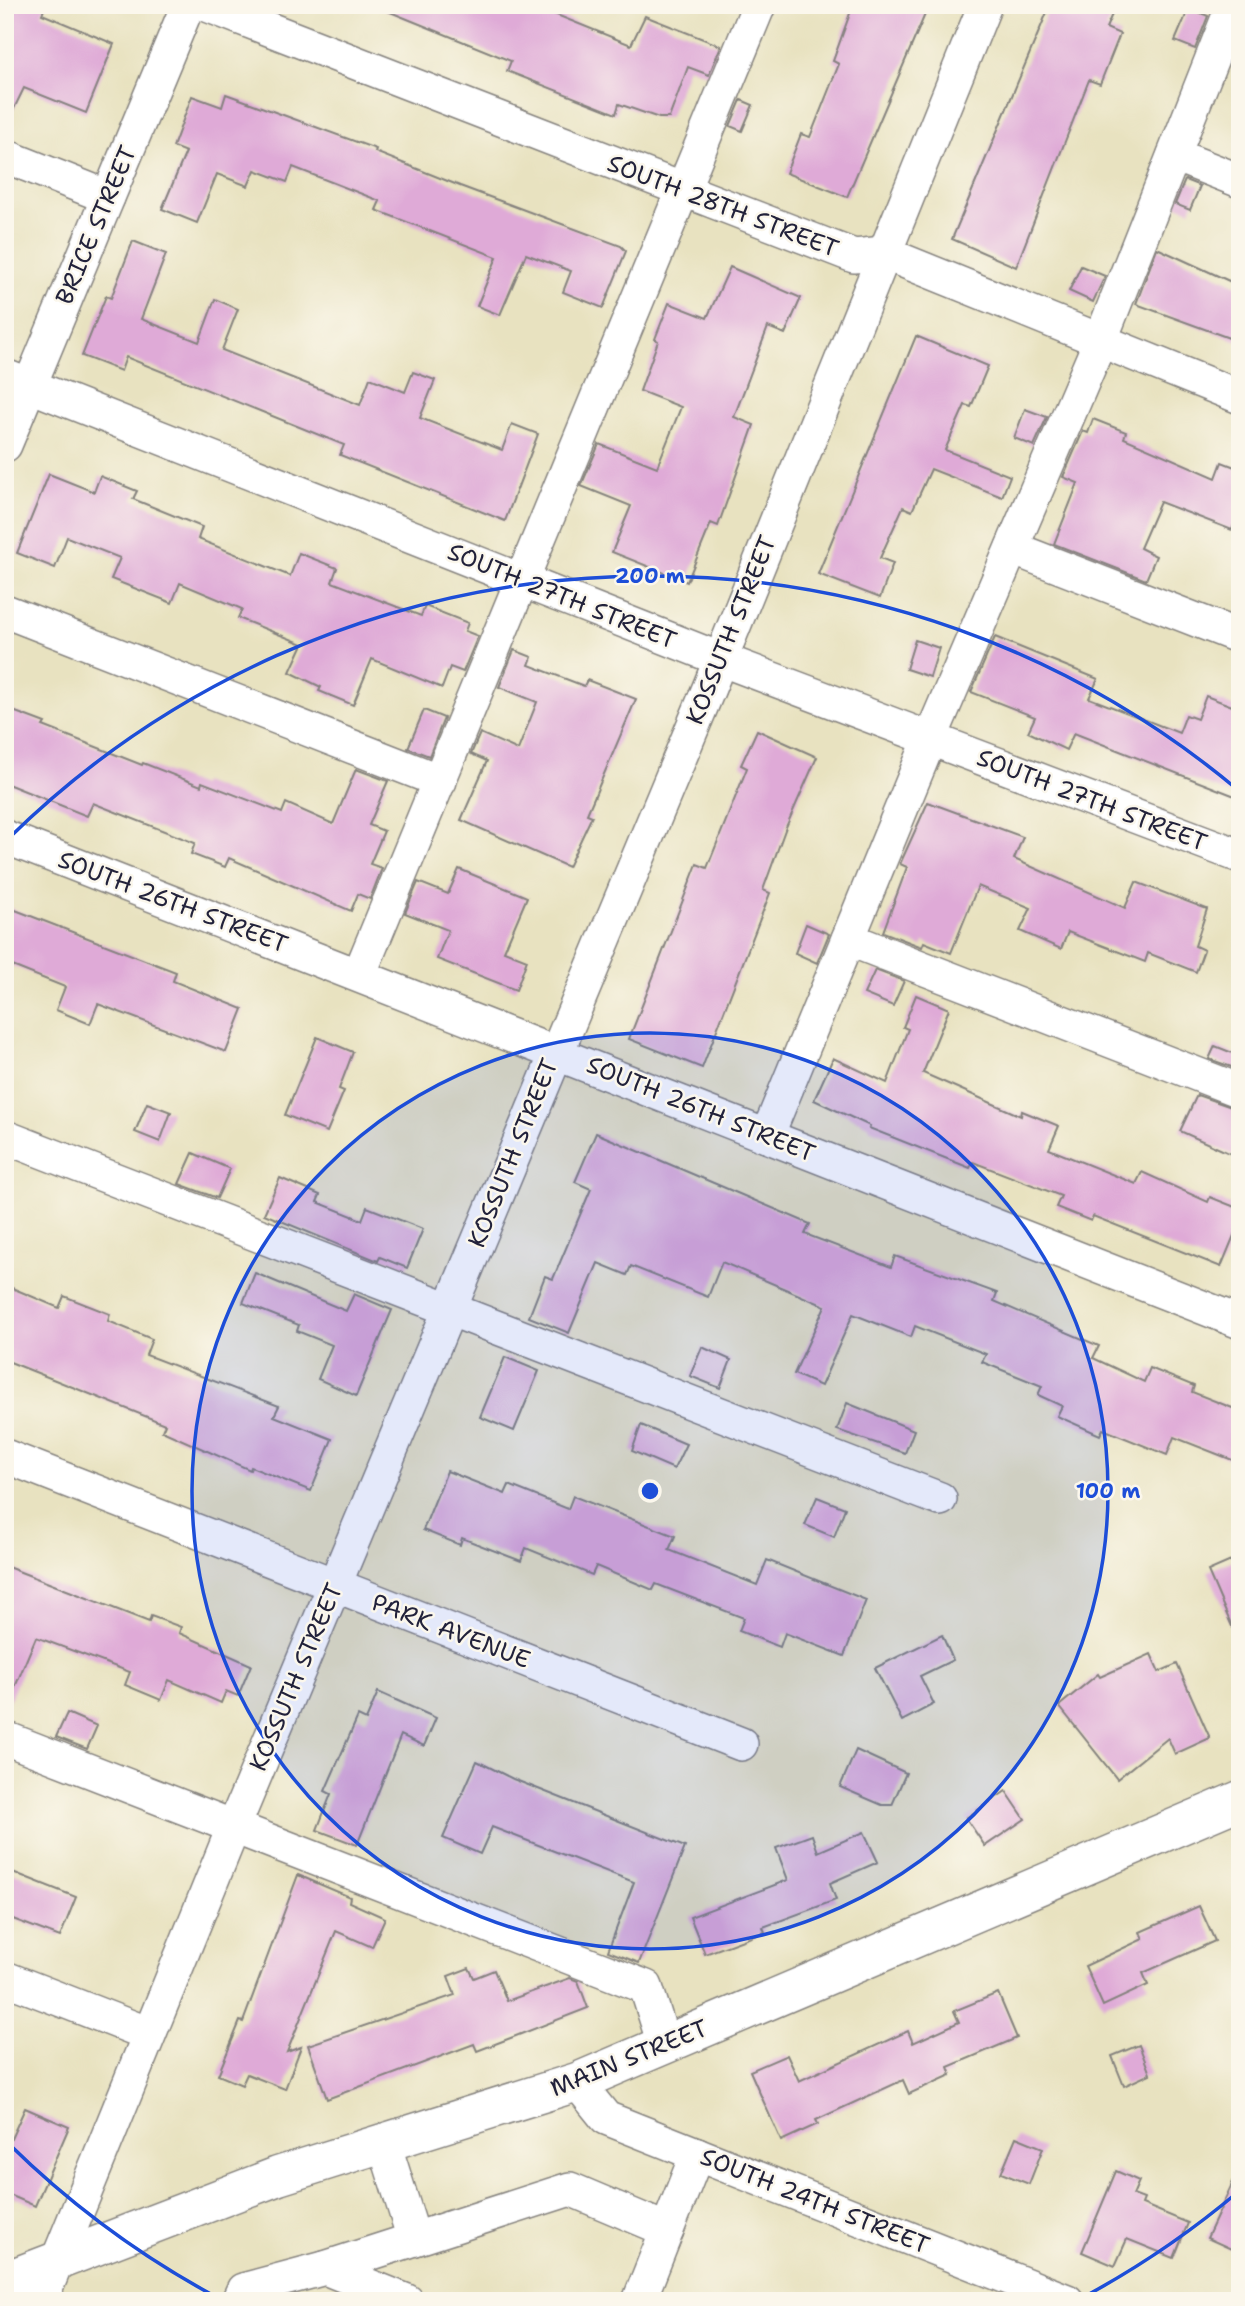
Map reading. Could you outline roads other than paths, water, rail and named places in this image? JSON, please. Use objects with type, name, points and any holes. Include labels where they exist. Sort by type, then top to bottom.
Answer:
[{"type":"main road","name":"MAIN STREET","points":[[5,2281],[278,2176],[577,2082],[1240,1800]]},
{"type":"street","name":"BRICE STREET","points":[[5,445],[18,381],[108,197],[188,5]]},
{"type":"street","name":"SOUTH 28TH STREET","points":[[207,5],[855,256],[884,253],[1240,397]]},
{"type":"street","points":[[359,975],[759,5]]},
{"type":"street","name":"KOSSUTH STREET","points":[[41,2301],[234,1826],[720,659],[985,5]]},
{"type":"street","points":[[767,1136],[930,739],[1101,339],[1233,5]]},
{"type":"street","points":[[1174,155],[1240,181]]},
{"type":"street","points":[[5,156],[108,197]]},
{"type":"street","name":"SOUTH 27TH STREET","points":[[18,381],[720,659],[1240,856]]},
{"type":"street","points":[[1012,548],[1240,637]]},
{"type":"street","points":[[5,611],[440,781]]},
{"type":"street","name":"SOUTH 26TH STREET","points":[[5,837],[1240,1322]]},
{"type":"street","points":[[848,939],[1240,1091]]},
{"type":"street","points":[[5,1137],[940,1499]]},
{"type":"street","name":"PARK AVENUE","points":[[5,1456],[741,1744]]},
{"type":"street","points":[[5,1738],[646,1987],[664,2044]]},
{"type":"street","points":[[5,1978],[149,2034]]},
{"type":"street","name":"SOUTH 24TH STREET","points":[[577,2082],[606,2118],[1067,2301]]},
{"type":"street","points":[[384,2143],[414,2239]]},
{"type":"street","points":[[639,2301],[697,2154]]},
{"type":"street","points":[[238,2301],[243,2290],[325,2268],[570,2189],[667,2230]]},
{"type":"street","points":[[325,2268],[407,2301]]}]
